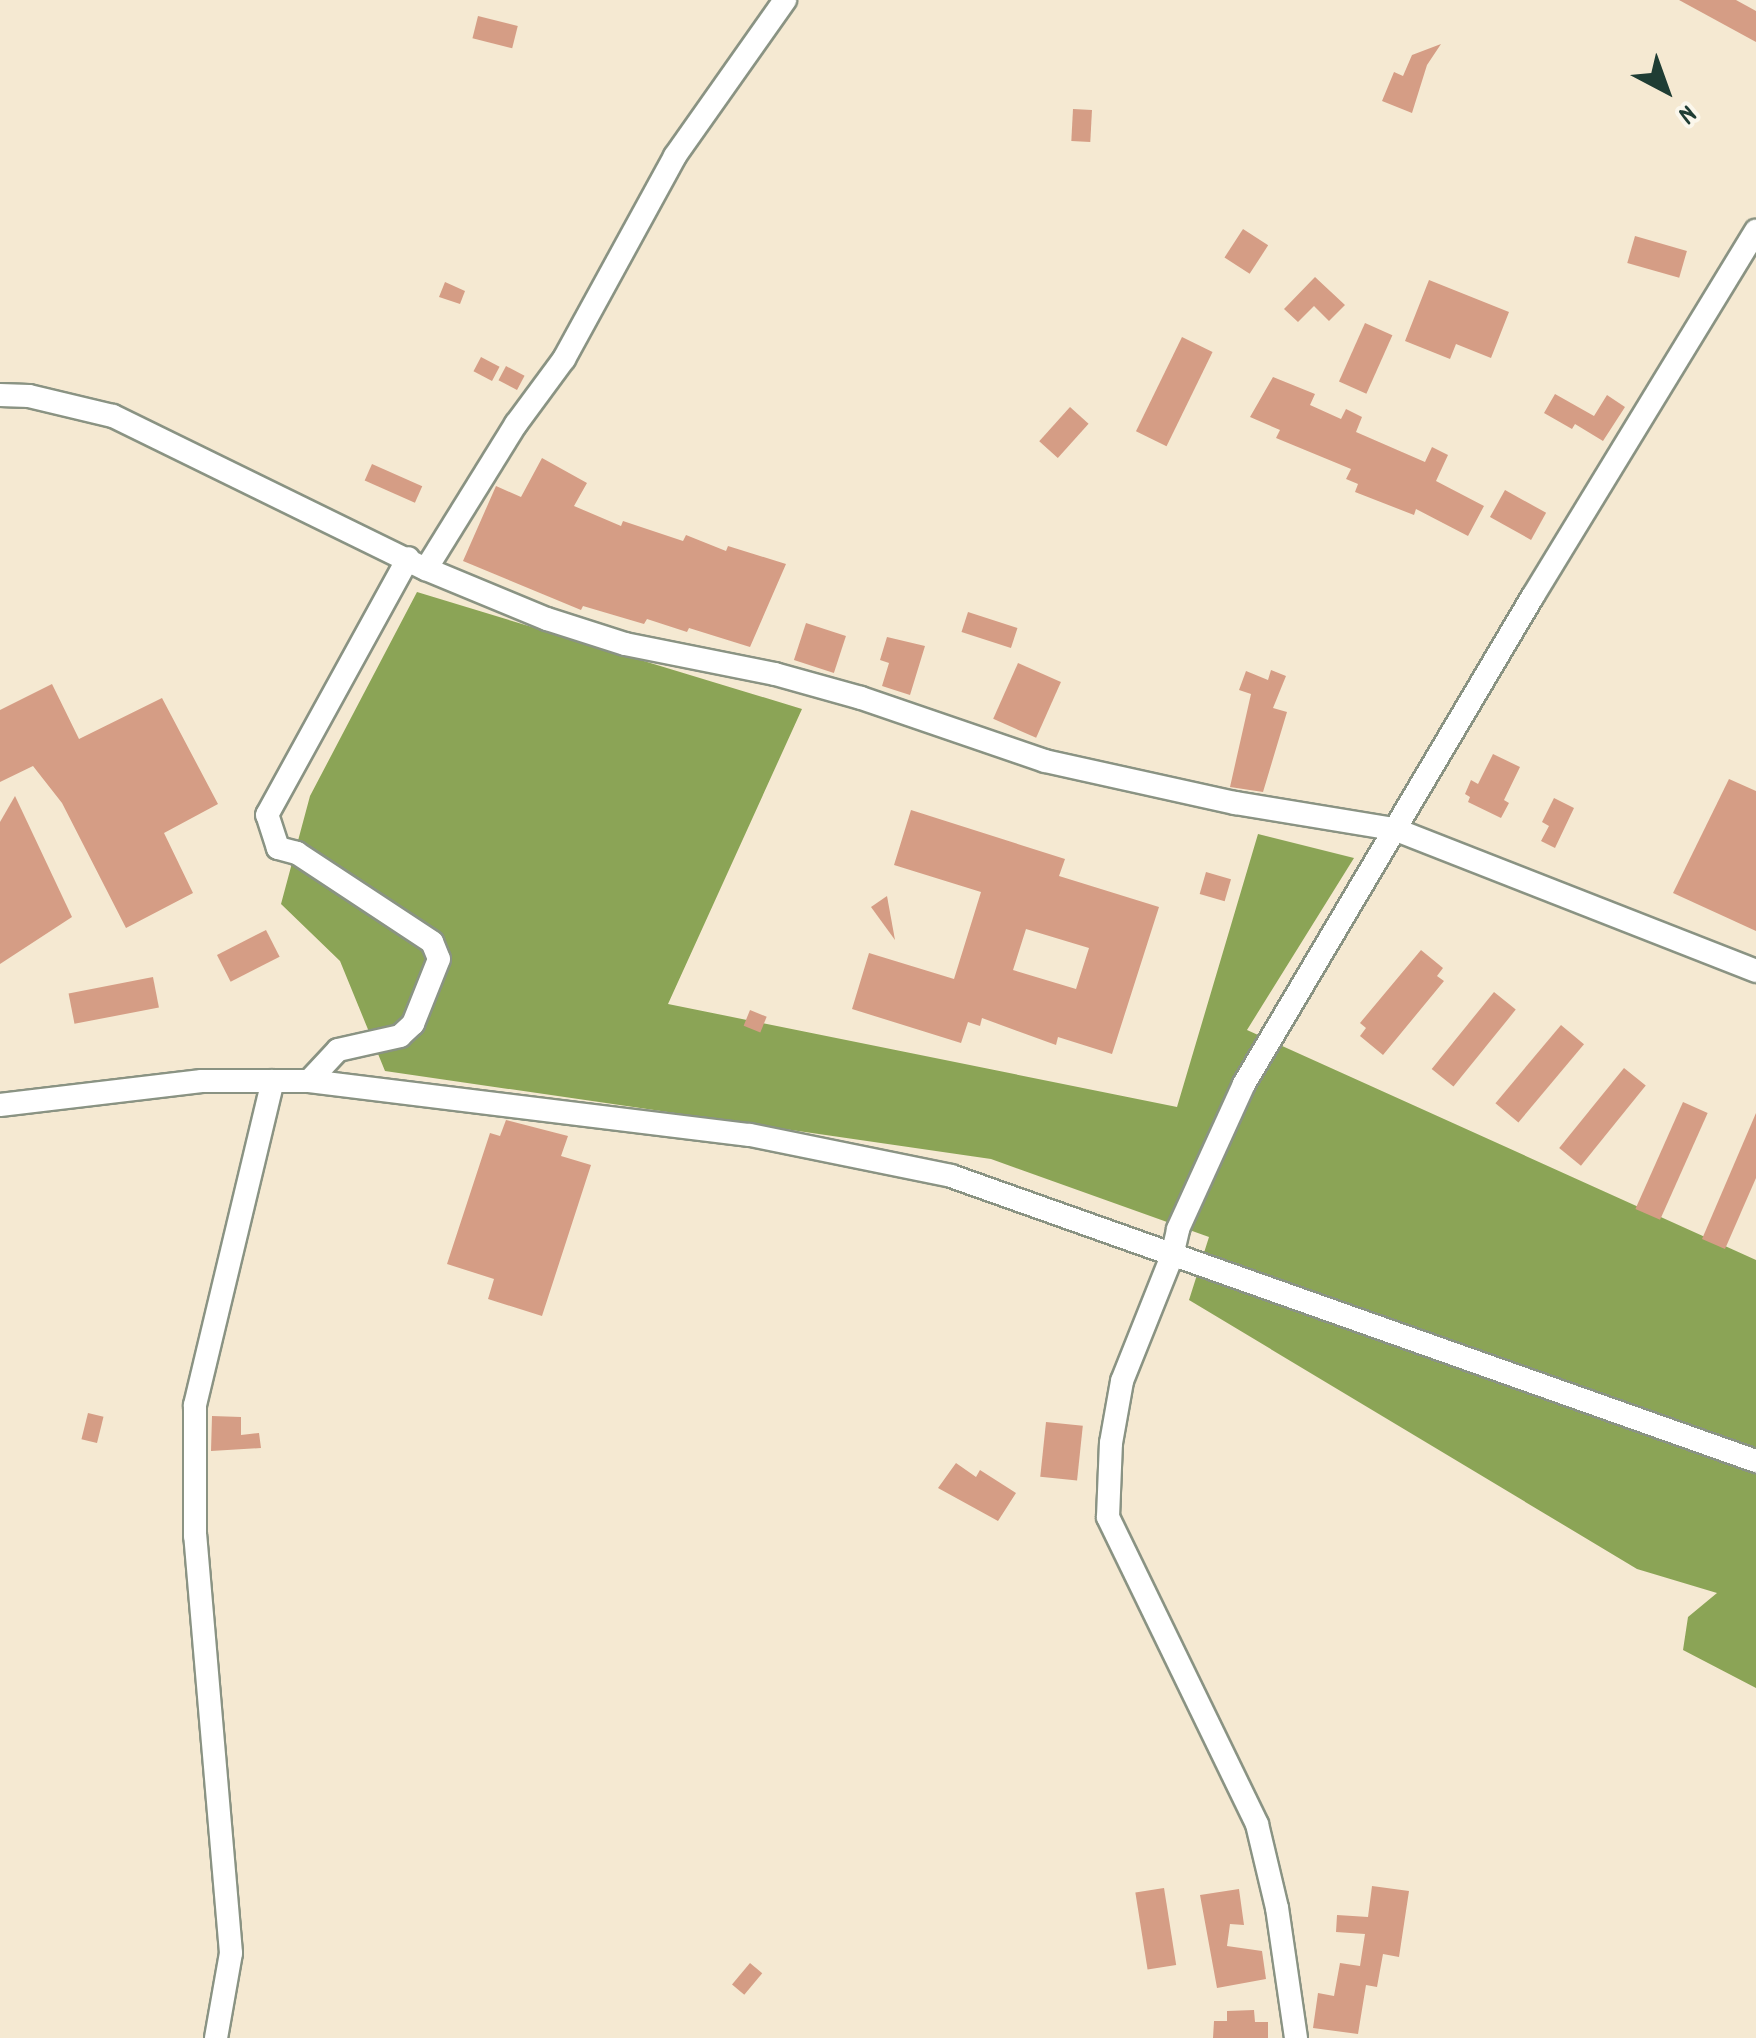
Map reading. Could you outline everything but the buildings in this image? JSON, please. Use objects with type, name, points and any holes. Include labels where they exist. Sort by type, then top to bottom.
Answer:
[{"type":"street","points":[[309,1081],[338,1050],[400,1036],[413,1024],[440,958],[432,942],[296,853],[278,848],[267,815],[417,563],[564,359],[676,156],[785,0]]},
{"type":"street","points":[[1296,2038],[1278,1908],[1256,1824],[1108,1516],[1111,1443],[1122,1380],[1172,1256],[1178,1229],[1244,1084],[1756,231]]},
{"type":"street","points":[[0,395],[29,396],[113,416],[417,563],[547,619],[625,644],[844,694],[1044,761],[1234,803],[1394,829],[1756,971]]},
{"type":"street","points":[[0,1105],[202,1080],[309,1081],[750,1135],[950,1176],[1593,1400],[1756,1461]]},
{"type":"street","points":[[216,2038],[232,1953],[194,1536],[195,1405],[273,1081]]},
{"type":"green space","points":[[417,592],[802,709],[668,1004],[1177,1107],[1258,834],[1354,858],[1247,1030],[1756,1260],[1756,1688],[1683,1650],[1688,1617],[1717,1593],[1637,1569],[1189,1300],[1209,1237],[991,1159],[385,1071],[340,961],[281,904],[310,796]]}]
